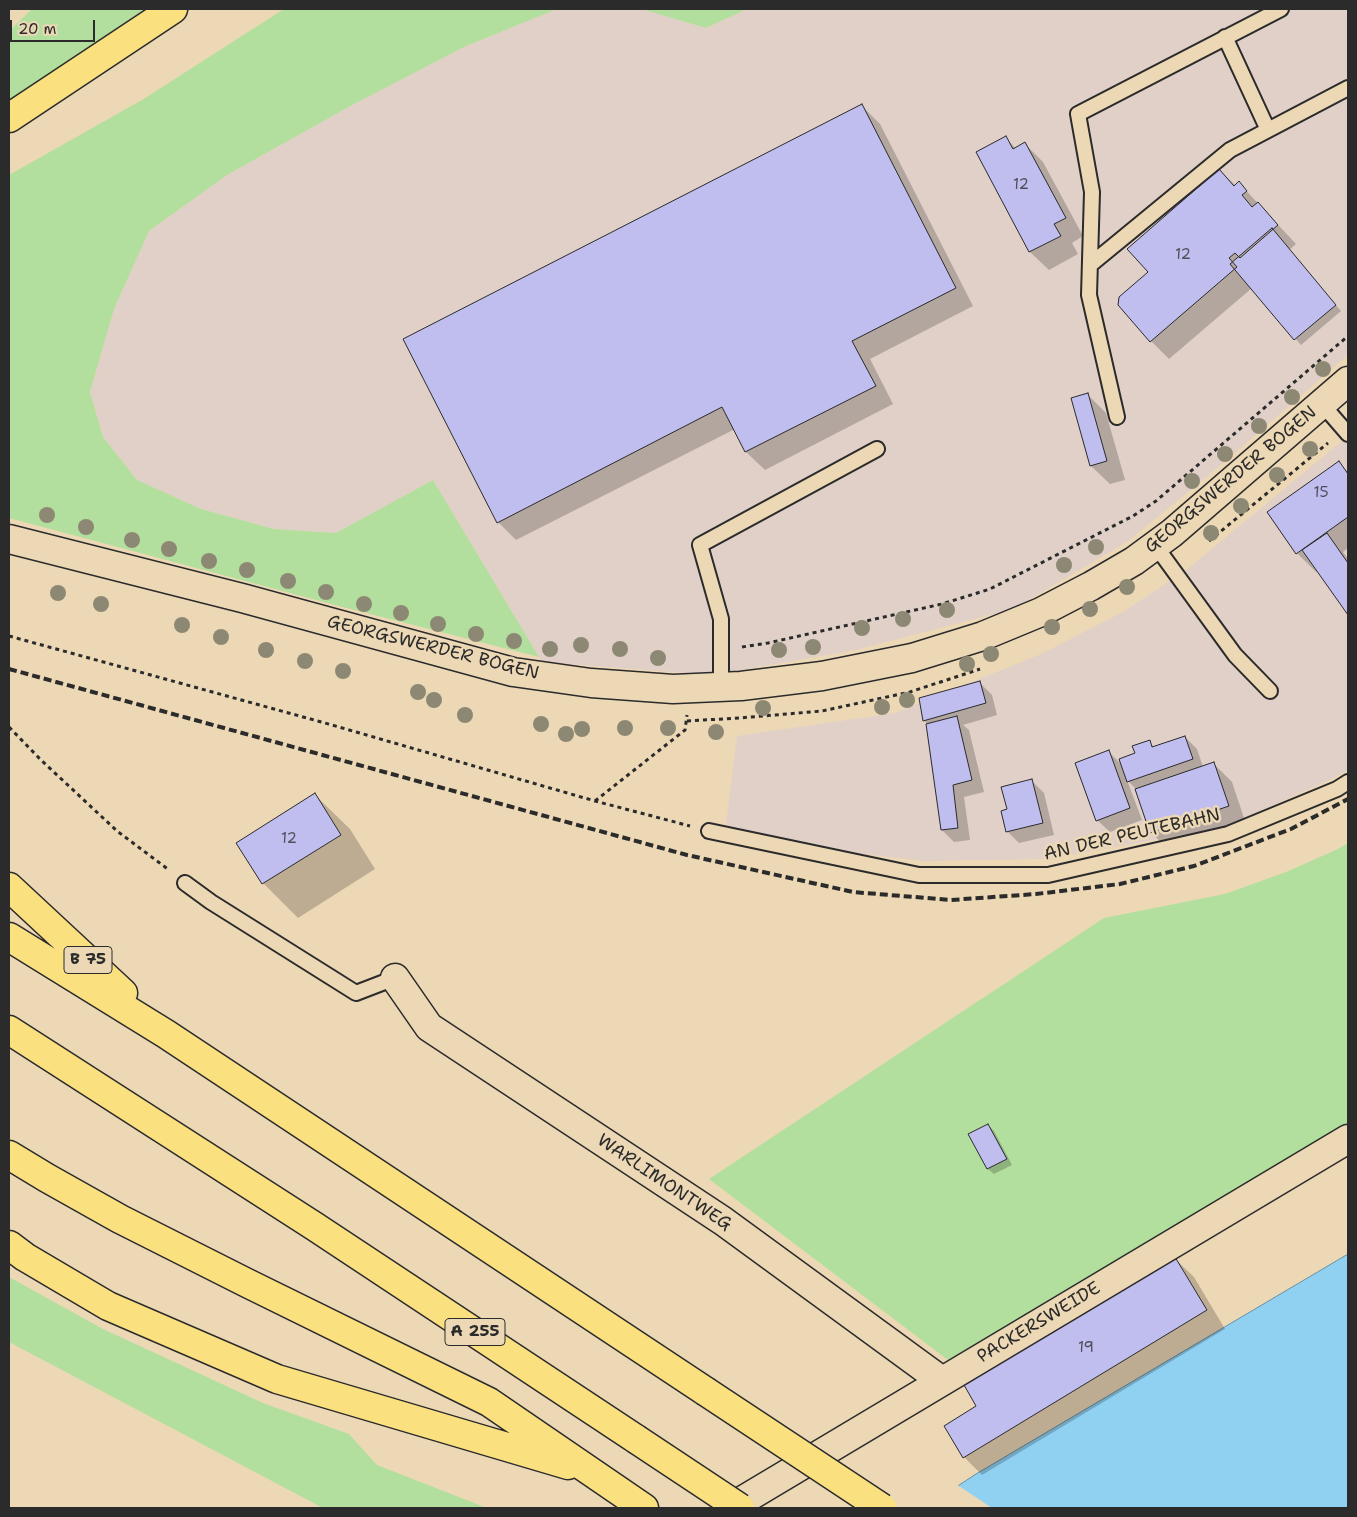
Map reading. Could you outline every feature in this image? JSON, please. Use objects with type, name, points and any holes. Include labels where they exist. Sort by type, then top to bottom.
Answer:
[{"type":"highway","points":[[9,118],[173,9]]},
{"type":"highway","name":"B 75","points":[[9,886],[166,1034]]},
{"type":"highway","points":[[9,937],[166,1034],[882,1508]]},
{"type":"highway","name":"A 255","points":[[9,1030],[314,1226],[740,1508]]},
{"type":"highway","points":[[9,1155],[134,1226],[489,1402],[644,1508]]},
{"type":"highway","points":[[9,1245],[108,1306],[278,1378],[589,1472]]},
{"type":"street","name":"GEORGSWERDER BOGEN","points":[[9,539],[307,615],[513,672],[609,685],[673,689],[741,686],[831,674],[912,658],[983,636],[1041,612],[1134,561],[1172,533],[1348,382]]},
{"type":"street","name":"WARLIMONTWEG","points":[[395,978],[429,1027],[723,1222],[942,1381]]},
{"type":"street","name":"PACKERSWEIDE","points":[[730,1508],[1348,1139]]},
{"type":"lane","points":[[1117,417],[1089,295],[1092,192],[1078,114],[1281,9]]},
{"type":"lane","points":[[1225,37],[1268,130]]},
{"type":"lane","points":[[1090,265],[1230,150],[1348,88]]},
{"type":"lane","points":[[1322,404],[1348,434]]},
{"type":"lane","points":[[721,687],[721,618],[700,545],[877,449]]},
{"type":"lane","points":[[1155,545],[1235,655],[1270,691]]},
{"type":"lane","name":"AN DER PEUTEBAHN","points":[[709,831],[920,875],[1048,875],[1228,834],[1337,789],[1348,782]]},
{"type":"lane","points":[[185,883],[211,902],[356,993],[395,978]]},
{"type":"path","points":[[721,649],[768,643],[923,608],[999,585],[1133,516],[1156,501],[1348,336]]},
{"type":"path","points":[[9,636],[325,723],[595,801],[709,831]]},
{"type":"path","points":[[595,801],[684,730],[686,721]]},
{"type":"path","points":[[9,727],[41,760],[117,831],[185,883]]},
{"type":"shaded area","points":[[557,9],[641,9],[706,28],[747,9],[1348,9],[1348,355],[1221,465],[1127,542],[1013,609],[856,650],[713,675],[542,662],[433,480],[336,533],[274,529],[201,509],[137,480],[103,437],[90,392],[114,309],[149,231],[227,175],[354,104],[466,46]]},
{"type":"shaded area","points":[[1348,436],[1348,770],[1224,827],[1051,859],[922,861],[789,845],[726,825],[737,736],[895,713],[1041,654],[1123,612],[1185,571]]},
{"type":"green space","points":[[32,9],[152,9],[9,104],[9,31]]},
{"type":"green space","points":[[284,9],[557,9],[466,46],[354,104],[227,175],[149,231],[114,309],[90,392],[103,437],[137,480],[201,509],[274,529],[336,533],[433,480],[539,657],[9,518],[9,175],[142,100]]},
{"type":"green space","points":[[641,9],[747,9],[706,28]]},
{"type":"green space","points":[[1348,843],[1348,1127],[948,1360],[709,1179],[1104,918],[1225,894],[1286,872]]},
{"type":"green space","points":[[9,1277],[103,1329],[263,1403],[349,1434],[377,1465],[487,1508],[323,1508],[9,1342]]},
{"type":"water","points":[[1348,1254],[1348,1508],[924,1508],[976,1474]]},
{"type":"pier","points":[[956,1484],[992,1508],[921,1508]]},
{"type":"building","points":[[862,104],[956,288],[852,341],[876,386],[745,452],[722,407],[497,523],[403,339]]},
{"type":"building","points":[[1006,136],[1013,149],[1025,142],[1066,218],[1054,224],[1061,236],[1029,252],[976,152]]},
{"type":"building","points":[[1219,169],[1234,186],[1239,181],[1247,191],[1242,195],[1252,207],[1258,202],[1278,225],[1240,258],[1235,253],[1229,258],[1237,267],[1150,342],[1118,305],[1119,297],[1148,272],[1127,249]]},
{"type":"building","points":[[1272,228],[1336,305],[1294,340],[1230,264]]},
{"type":"building","points":[[1088,393],[1107,461],[1090,466],[1071,398]]},
{"type":"building","points":[[1339,461],[1348,474],[1348,517],[1296,554],[1267,512]]},
{"type":"building","points":[[1327,533],[1348,563],[1348,615],[1302,550]]},
{"type":"building","points":[[980,681],[986,703],[923,721],[919,698]]},
{"type":"building","points":[[957,716],[972,780],[953,785],[958,828],[941,830],[926,724]]},
{"type":"building","points":[[1185,736],[1193,759],[1127,782],[1119,759],[1135,753],[1132,746],[1150,740],[1152,747]]},
{"type":"building","points":[[1109,750],[1130,808],[1096,821],[1075,763]]},
{"type":"building","points":[[1214,762],[1229,806],[1150,833],[1135,789]]},
{"type":"building","points":[[1032,779],[1043,823],[1006,832],[1001,811],[1007,809],[1001,787]]},
{"type":"building","points":[[315,793],[341,835],[262,884],[236,843]]},
{"type":"building","points":[[988,1124],[1007,1159],[987,1169],[968,1134]]},
{"type":"building","points":[[1175,1257],[1207,1310],[963,1458],[944,1426],[976,1406],[964,1385]]},
{"type":"railway","points":[[9,669],[687,855],[853,892],[951,900],[1036,894],[1120,884],[1194,866],[1291,829],[1348,799]]}]
